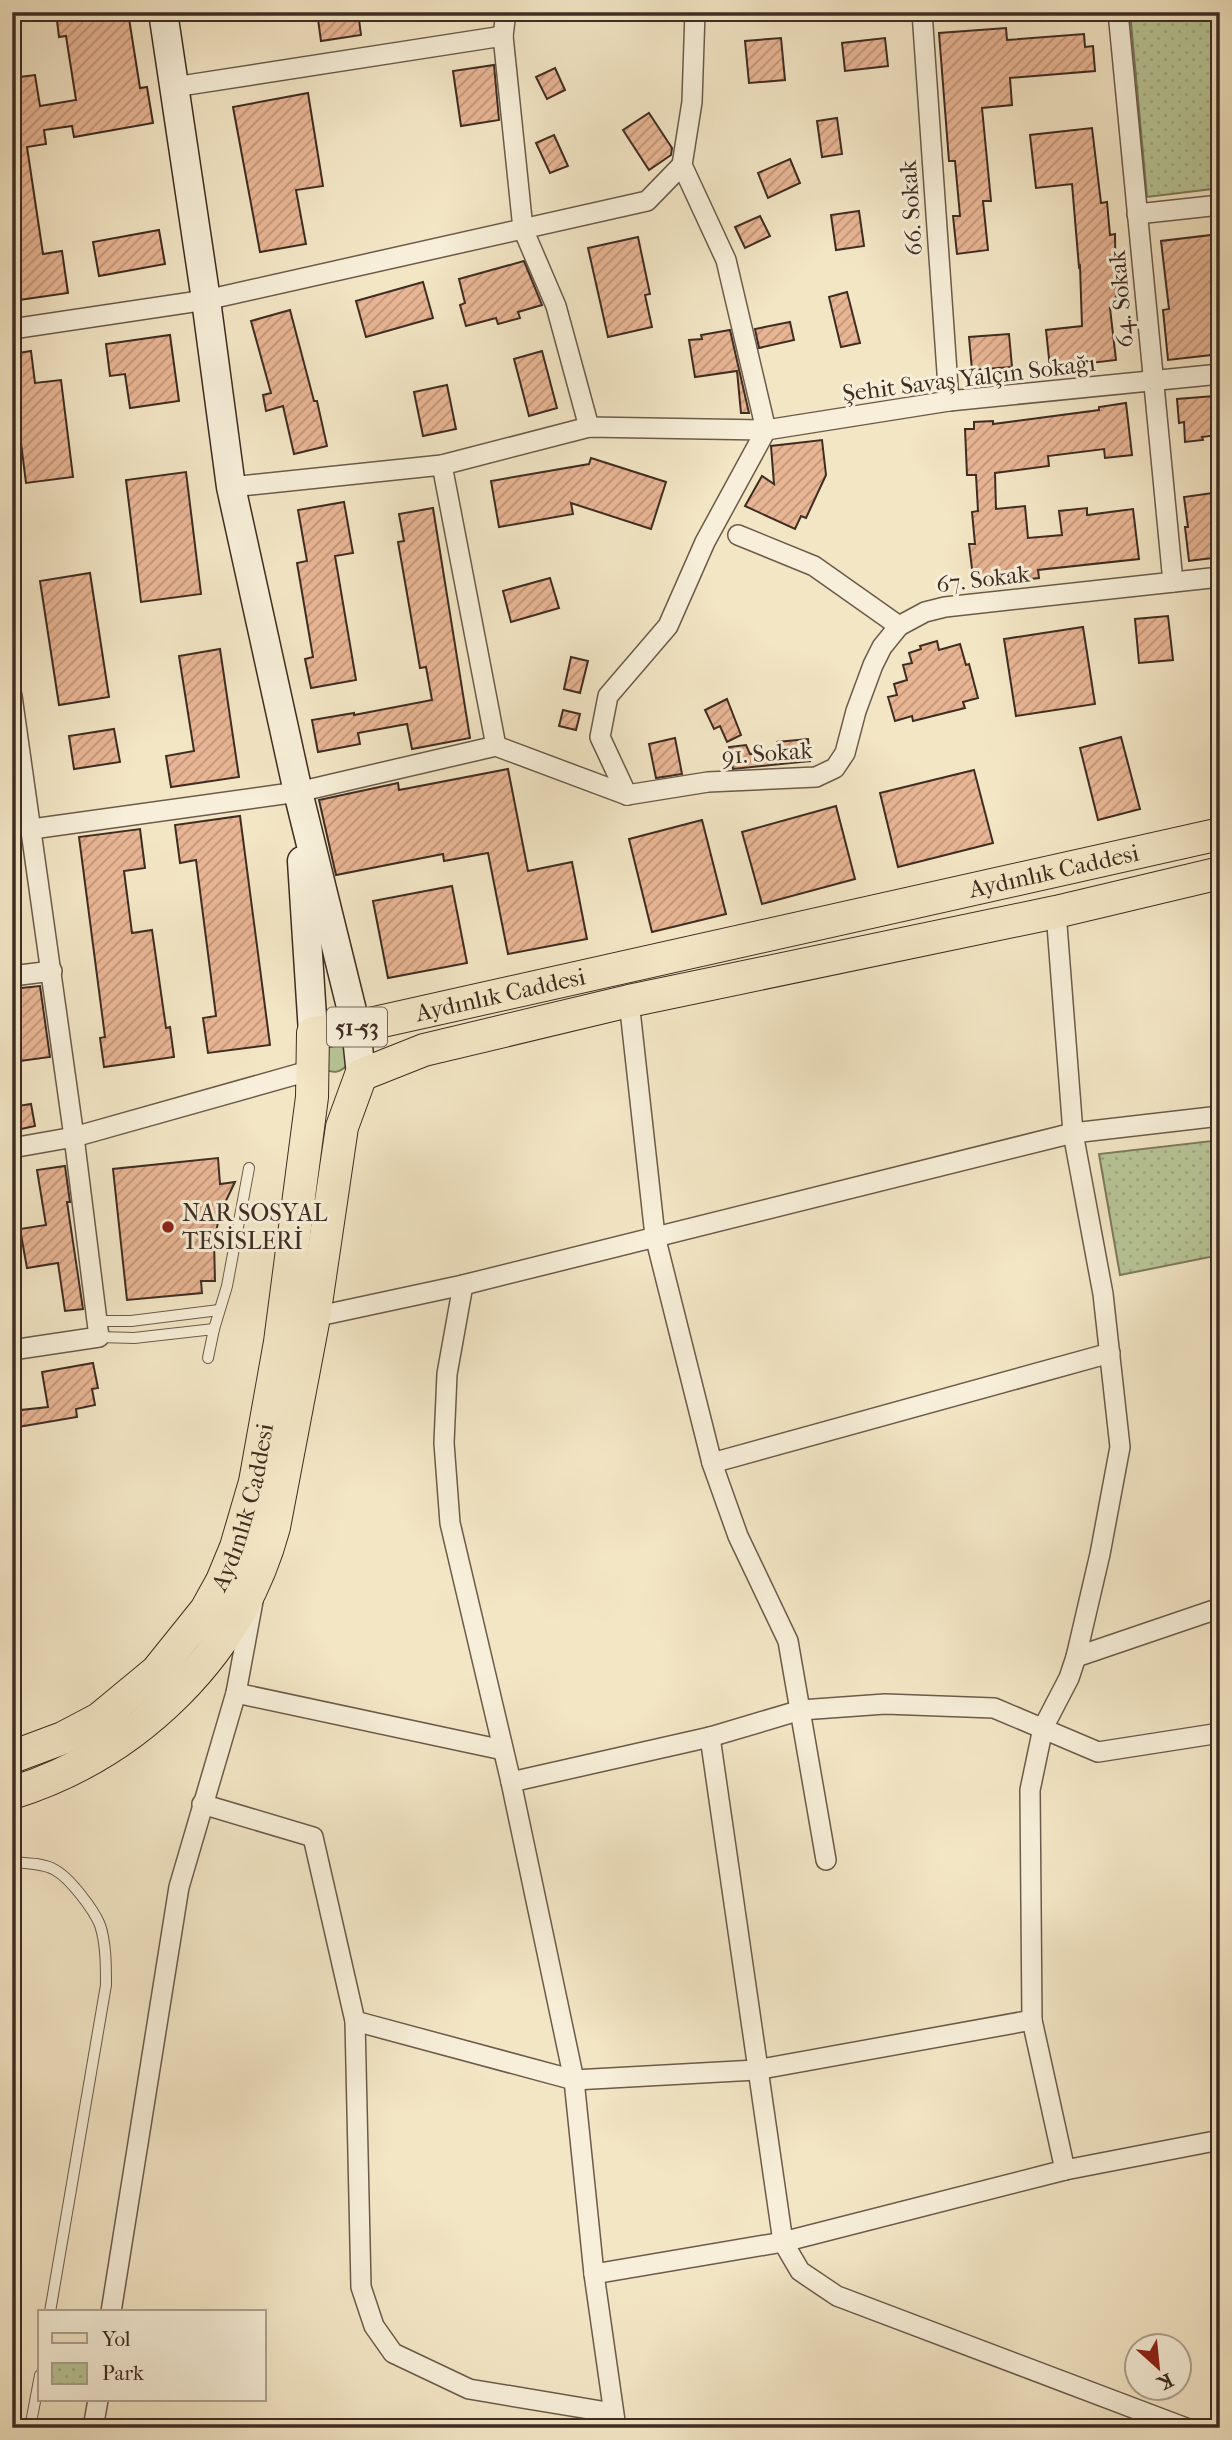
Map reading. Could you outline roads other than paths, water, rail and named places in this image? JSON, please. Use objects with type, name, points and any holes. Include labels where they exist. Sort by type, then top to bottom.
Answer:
[{"type":"main road","name":"Aydınlık Caddesi","points":[[12,1756],[63,1738],[99,1719],[124,1700],[157,1671],[185,1639],[206,1610],[222,1581],[246,1519],[280,1342],[312,1079],[313,1033],[356,1027],[1220,834]]},
{"type":"main road","name":"Aydınlık Caddesi","points":[[12,1793],[54,1778],[90,1760],[125,1738],[162,1707],[197,1672],[227,1632],[257,1576],[274,1527],[314,1317],[342,1127],[360,1075],[424,1050],[629,1001],[1056,912],[1220,873]]},
{"type":"main road","points":[[312,1079],[360,1075]]},
{"type":"street","points":[[163,12],[231,487],[298,792],[356,1027],[360,1075]]},
{"type":"street","points":[[506,12],[503,36],[523,229],[556,306],[589,427]]},
{"type":"street","points":[[628,795],[600,737],[608,696],[668,626],[705,542],[766,430],[726,260],[682,165],[692,102],[695,12]]},
{"type":"street","name":"66. Sokak","points":[[922,12],[949,401]]},
{"type":"street","name":"64. Sokak","points":[[1118,12],[1173,582]]},
{"type":"street","points":[[174,87],[503,36]]},
{"type":"street","points":[[12,329],[206,300],[648,201],[682,165]]},
{"type":"street","points":[[1138,214],[1220,205]]},
{"type":"street","name":"Şehit Savaş Yalçın Sokağı","points":[[231,487],[442,465],[589,427],[766,430],[949,401],[1220,374]]},
{"type":"street","points":[[442,465],[496,746]]},
{"type":"street","points":[[738,535],[814,566],[899,626]]},
{"type":"street","name":"67. Sokak","points":[[899,626],[925,612],[945,607],[1220,577]]},
{"type":"street","name":"91. Sokak","points":[[628,795],[708,782],[787,779],[828,773],[841,763],[864,685],[882,647],[899,626]]},
{"type":"street","points":[[12,696],[75,1137],[98,1329],[12,1350]]},
{"type":"street","points":[[32,829],[298,792],[496,746],[628,795]]},
{"type":"street","points":[[298,792],[313,1033]]},
{"type":"street","points":[[1056,912],[1073,1133],[1103,1294],[1120,1447],[1100,1554],[1076,1657],[1069,1678],[1043,1728],[1030,1790],[1032,2020],[1065,2170]]},
{"type":"street","points":[[12,976],[52,971]]},
{"type":"street","points":[[629,1001],[655,1237],[712,1463],[738,1536],[788,1641],[827,1860]]},
{"type":"street","points":[[12,1148],[75,1137],[312,1079]]},
{"type":"street","points":[[314,1317],[463,1285],[1073,1133],[1220,1116]]},
{"type":"street","points":[[202,1804],[313,1838],[355,2021],[361,2287],[374,2326],[393,2353],[469,2389],[614,2421],[594,2274],[574,2080],[511,1782],[450,1523],[444,1443],[447,1374],[463,1285]]},
{"type":"street","points":[[712,1463],[1110,1353]]},
{"type":"street","points":[[111,2310],[179,1886],[236,1693],[257,1576]]},
{"type":"street","points":[[1076,1657],[1220,1608]]},
{"type":"street","points":[[236,1693],[503,1750]]},
{"type":"street","points":[[511,1782],[710,1737],[801,1710],[885,1704],[995,1708],[1098,1752],[1220,1733]]},
{"type":"street","points":[[710,1737],[756,2070],[783,2242],[800,2271],[837,2296],[1186,2428]]},
{"type":"street","points":[[355,2021],[574,2080],[756,2070],[1032,2020]]},
{"type":"street","points":[[594,2274],[783,2242],[1065,2170],[1220,2140]]},
{"type":"street","points":[[93,2428],[97,2402]]},
{"type":"lane","points":[[208,1358],[227,1286],[249,1168]]},
{"type":"lane","points":[[98,1329],[131,1321],[219,1310]]},
{"type":"lane","points":[[98,1329],[134,1338],[214,1329]]},
{"type":"lane","points":[[12,1862],[54,1868],[65,1878],[100,1924],[104,1948],[106,1985],[50,2310]]},
{"type":"lane","points":[[30,2428],[38,2386]]},
{"type":"place","name":"NAR SOSYAL TESİSLERİ","points":[[168,1227]]}]
